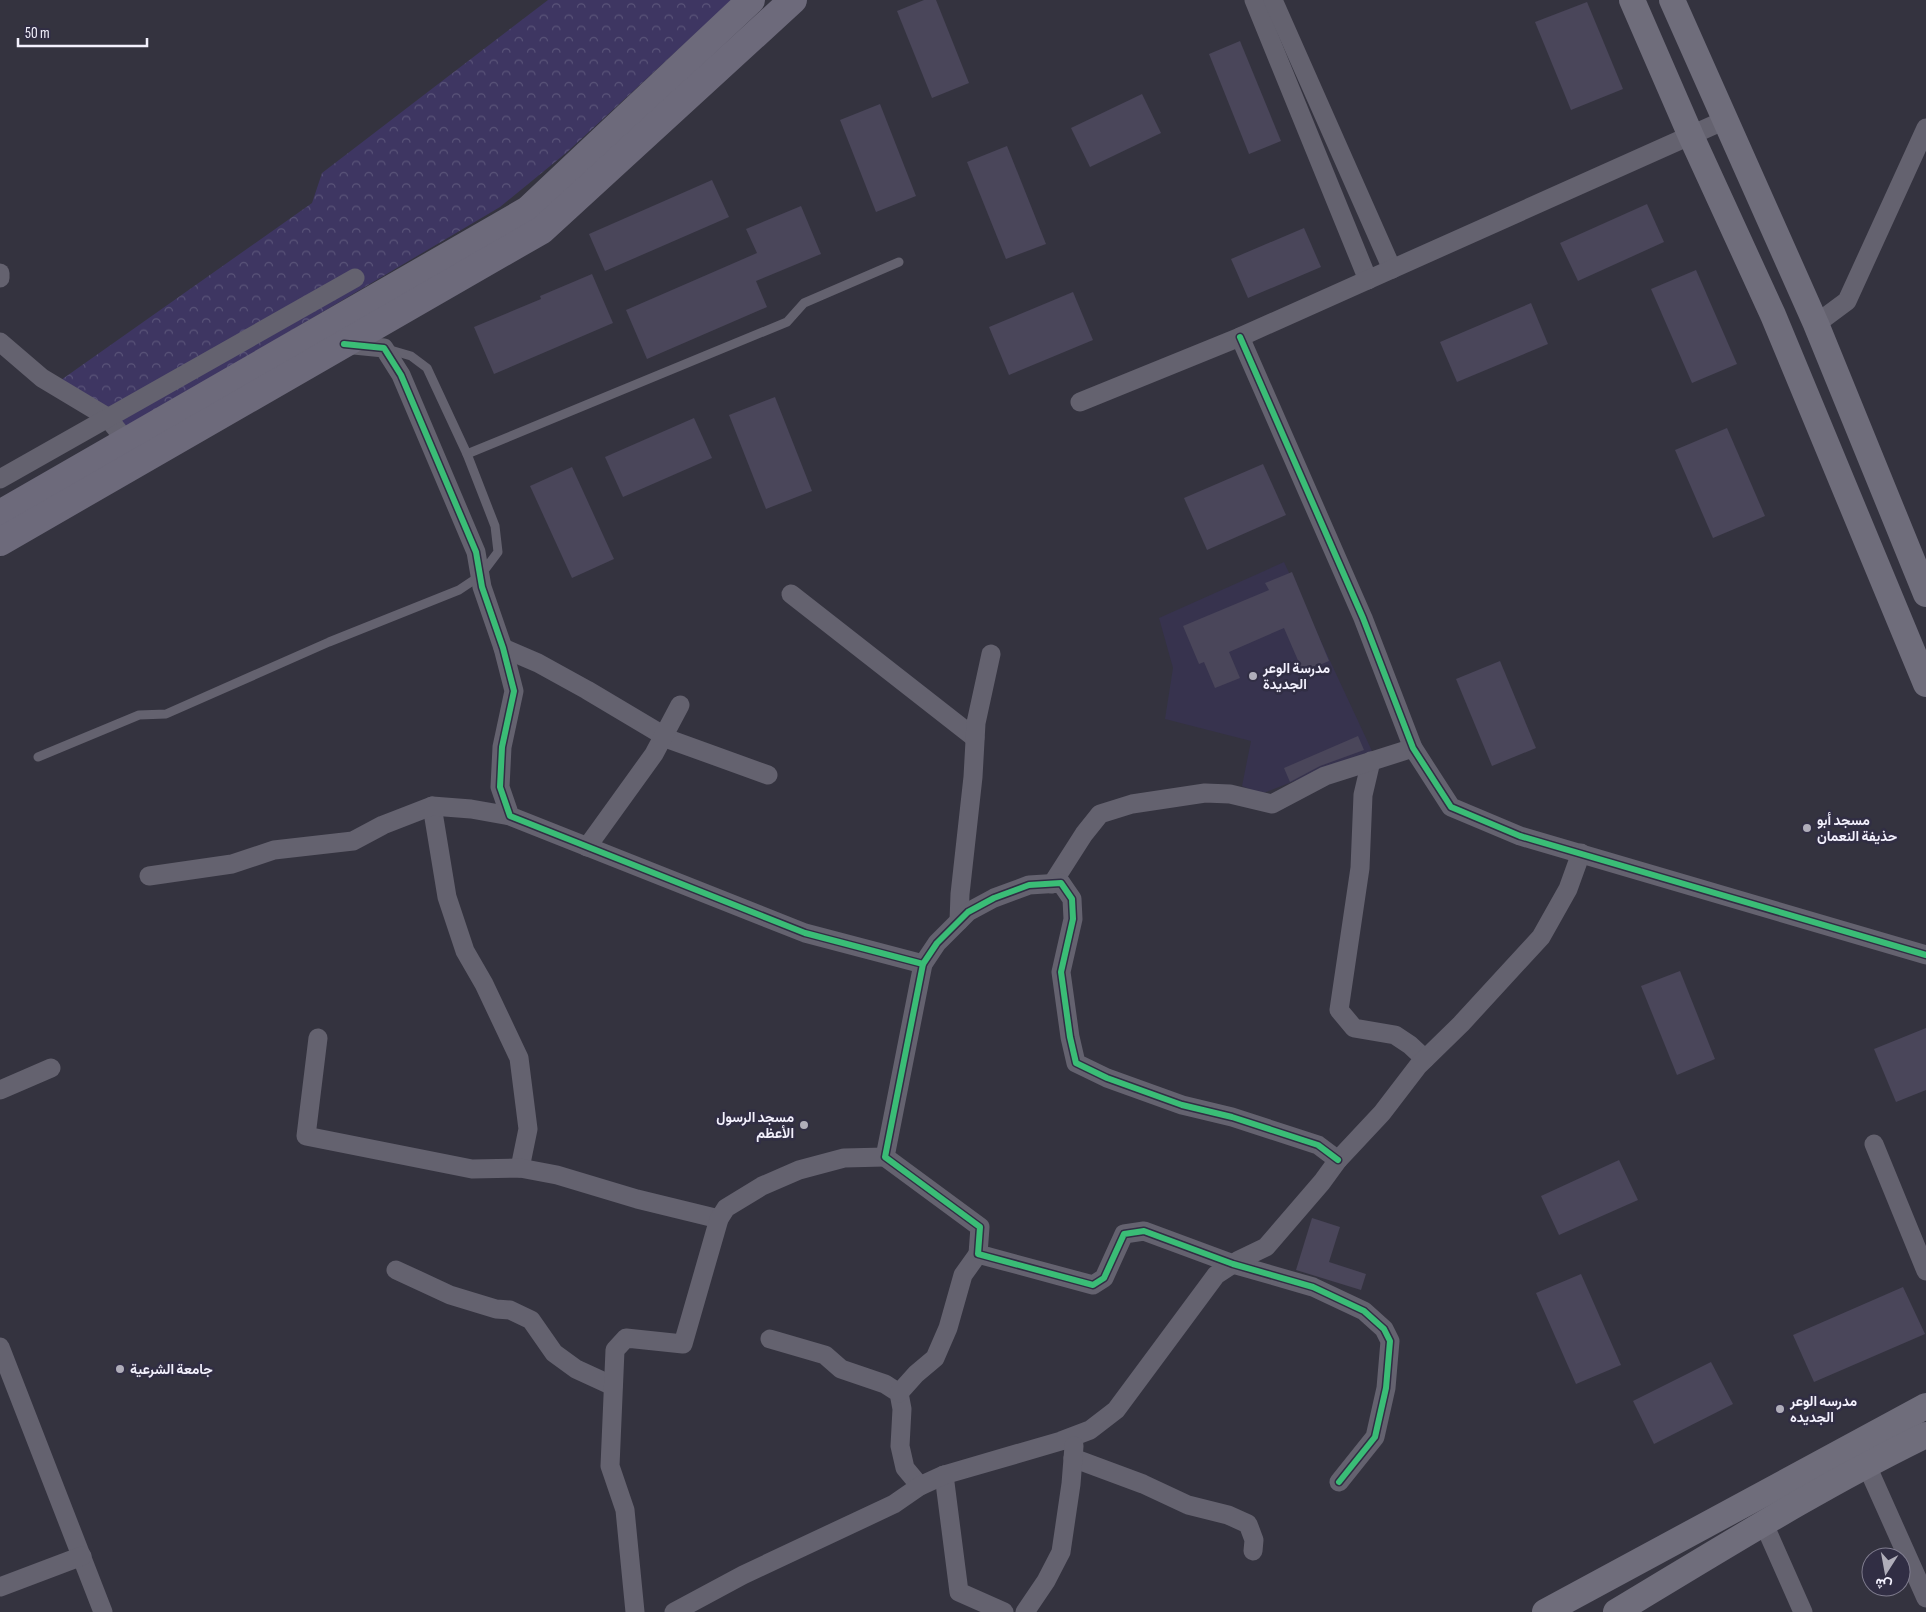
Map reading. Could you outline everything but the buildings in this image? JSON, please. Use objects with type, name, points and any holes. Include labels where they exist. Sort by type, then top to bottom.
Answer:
[{"type":"main road","points":[[0,514],[528,210],[751,0]]},
{"type":"main road","points":[[0,542],[542,230],[793,0]]},
{"type":"main road","points":[[1632,0],[1691,136],[1774,316],[1926,684]]},
{"type":"main road","points":[[1672,0],[1816,324],[1926,594]]},
{"type":"main road","points":[[1545,1612],[1926,1406]]},
{"type":"main road","points":[[1616,1612],[1764,1524],[1926,1435]]},
{"type":"street","points":[[1254,0],[1368,280]]},
{"type":"street","points":[[1273,0],[1392,269]]},
{"type":"street","points":[[1080,402],[1240,337],[1725,120]]},
{"type":"street","points":[[1816,324],[1847,301],[1921,152],[1926,128]]},
{"type":"street","points":[[0,273],[0,278]]},
{"type":"street","points":[[0,479],[356,278]]},
{"type":"street","points":[[1240,337],[1363,618],[1413,748],[1450,808],[1520,836],[1926,956]]},
{"type":"street","points":[[0,342],[42,378],[107,418],[127,442]]},
{"type":"street","points":[[344,344],[384,348],[405,384],[476,552],[482,587],[514,692],[502,747],[500,787],[510,816]]},
{"type":"street","points":[[791,594],[975,738]]},
{"type":"street","points":[[502,648],[538,663],[588,690],[670,740],[768,775]]},
{"type":"street","points":[[960,921],[960,894],[973,778],[976,723],[991,654]]},
{"type":"street","points":[[587,847],[654,754],[680,705]]},
{"type":"street","points":[[1052,884],[1084,834],[1100,814],[1132,804],[1206,793],[1230,794],[1272,804],[1325,776],[1413,748]]},
{"type":"street","points":[[1371,761],[1363,795],[1360,868],[1339,1010],[1354,1028],[1395,1035],[1410,1045],[1425,1059]]},
{"type":"street","points":[[432,806],[447,897],[465,951],[484,984],[519,1058],[528,1129],[520,1168]]},
{"type":"street","points":[[149,876],[232,864],[274,850],[353,841],[383,825],[432,806],[471,809],[510,816],[805,933],[923,964]]},
{"type":"street","points":[[674,1612],[743,1575],[894,1504],[920,1486],[944,1475],[1075,1436],[1090,1430],[1116,1410],[1216,1274],[1266,1247],[1322,1182],[1338,1160],[1382,1113],[1418,1066],[1461,1024],[1541,937],[1568,888],[1581,853]]},
{"type":"street","points":[[884,1157],[923,964],[938,943],[968,912],[994,898],[1029,885],[1061,883],[1072,899],[1073,919],[1061,972],[1070,1037],[1076,1063],[1107,1078],[1182,1105],[1232,1117],[1318,1145],[1338,1160]]},
{"type":"street","points":[[318,1038],[306,1136],[472,1169],[520,1168],[557,1175],[637,1199],[719,1218]]},
{"type":"street","points":[[0,1090],[51,1068]]},
{"type":"street","points":[[1874,1144],[1926,1271]]},
{"type":"street","points":[[635,1612],[625,1510],[610,1466],[615,1350],[626,1338],[683,1344],[719,1218],[726,1208],[762,1186],[799,1170],[844,1158],[884,1157],[980,1226],[978,1254],[963,1276],[948,1328],[935,1358],[916,1374],[899,1393]]},
{"type":"street","points":[[978,1254],[1093,1285],[1104,1278],[1124,1234],[1144,1230],[1233,1264],[1313,1287],[1364,1311],[1384,1330],[1390,1341],[1386,1388],[1375,1437],[1339,1482]]},
{"type":"street","points":[[396,1270],[450,1294],[496,1309],[510,1310],[531,1320],[554,1353],[576,1369],[614,1386]]},
{"type":"street","points":[[770,1339],[825,1355],[840,1369],[884,1384],[899,1393],[902,1409],[900,1446],[905,1468],[920,1486]]},
{"type":"street","points":[[0,1347],[103,1612]]},
{"type":"street","points":[[1026,1612],[1046,1581],[1061,1552],[1075,1436]]},
{"type":"street","points":[[1073,1458],[1143,1484],[1188,1505],[1228,1515],[1248,1524],[1254,1540],[1253,1551]]},
{"type":"street","points":[[1867,1466],[1926,1598]]},
{"type":"street","points":[[944,1475],[960,1592],[1004,1612]]},
{"type":"street","points":[[1764,1524],[1803,1612]]},
{"type":"street","points":[[0,1588],[82,1556]]},
{"type":"lane","points":[[467,454],[787,322],[804,303],[899,262]]},
{"type":"lane","points":[[38,757],[139,715],[166,714],[329,642],[459,590],[480,576],[498,552],[495,526],[467,454],[427,368],[411,356],[384,348]]},
{"type":"shaded area","points":[[1284,562],[1372,751],[1261,794],[1242,786],[1251,741],[1165,719],[1173,668],[1159,618]]},
{"type":"green space","points":[[548,0],[732,0],[566,153],[500,207],[128,427],[61,380],[312,203],[322,173]]},
{"type":"cycle path","points":[[1240,337],[1363,618],[1413,748],[1451,807],[1520,836],[1926,955]]},
{"type":"cycle path","points":[[344,344],[384,348],[401,375],[476,552],[482,587],[503,648],[514,691],[502,747],[500,787],[510,816],[805,933],[923,964]]},
{"type":"cycle path","points":[[1338,1160],[1318,1145],[1232,1117],[1182,1105],[1107,1078],[1076,1063],[1070,1037],[1061,972],[1073,919],[1072,899],[1061,883],[1029,885],[994,898],[968,912],[937,943],[923,964],[885,1157],[980,1227],[978,1254],[1093,1285],[1104,1278],[1124,1234],[1144,1231],[1233,1264],[1313,1287],[1364,1311],[1384,1329],[1390,1341],[1386,1388],[1375,1437],[1339,1482]]},
{"type":"place","name":"مدرسة الوعر الجديدة","points":[[1253,676]]},
{"type":"place","name":"مسجد أبو حذيفة النعمان","points":[[1807,828]]},
{"type":"place","name":"مسجد الرسول الأعظم","points":[[804,1125]]},
{"type":"place","name":"جامعة الشرعية","points":[[120,1369]]},
{"type":"place","name":"مدرسه الوعر الجديده","points":[[1780,1409]]}]
